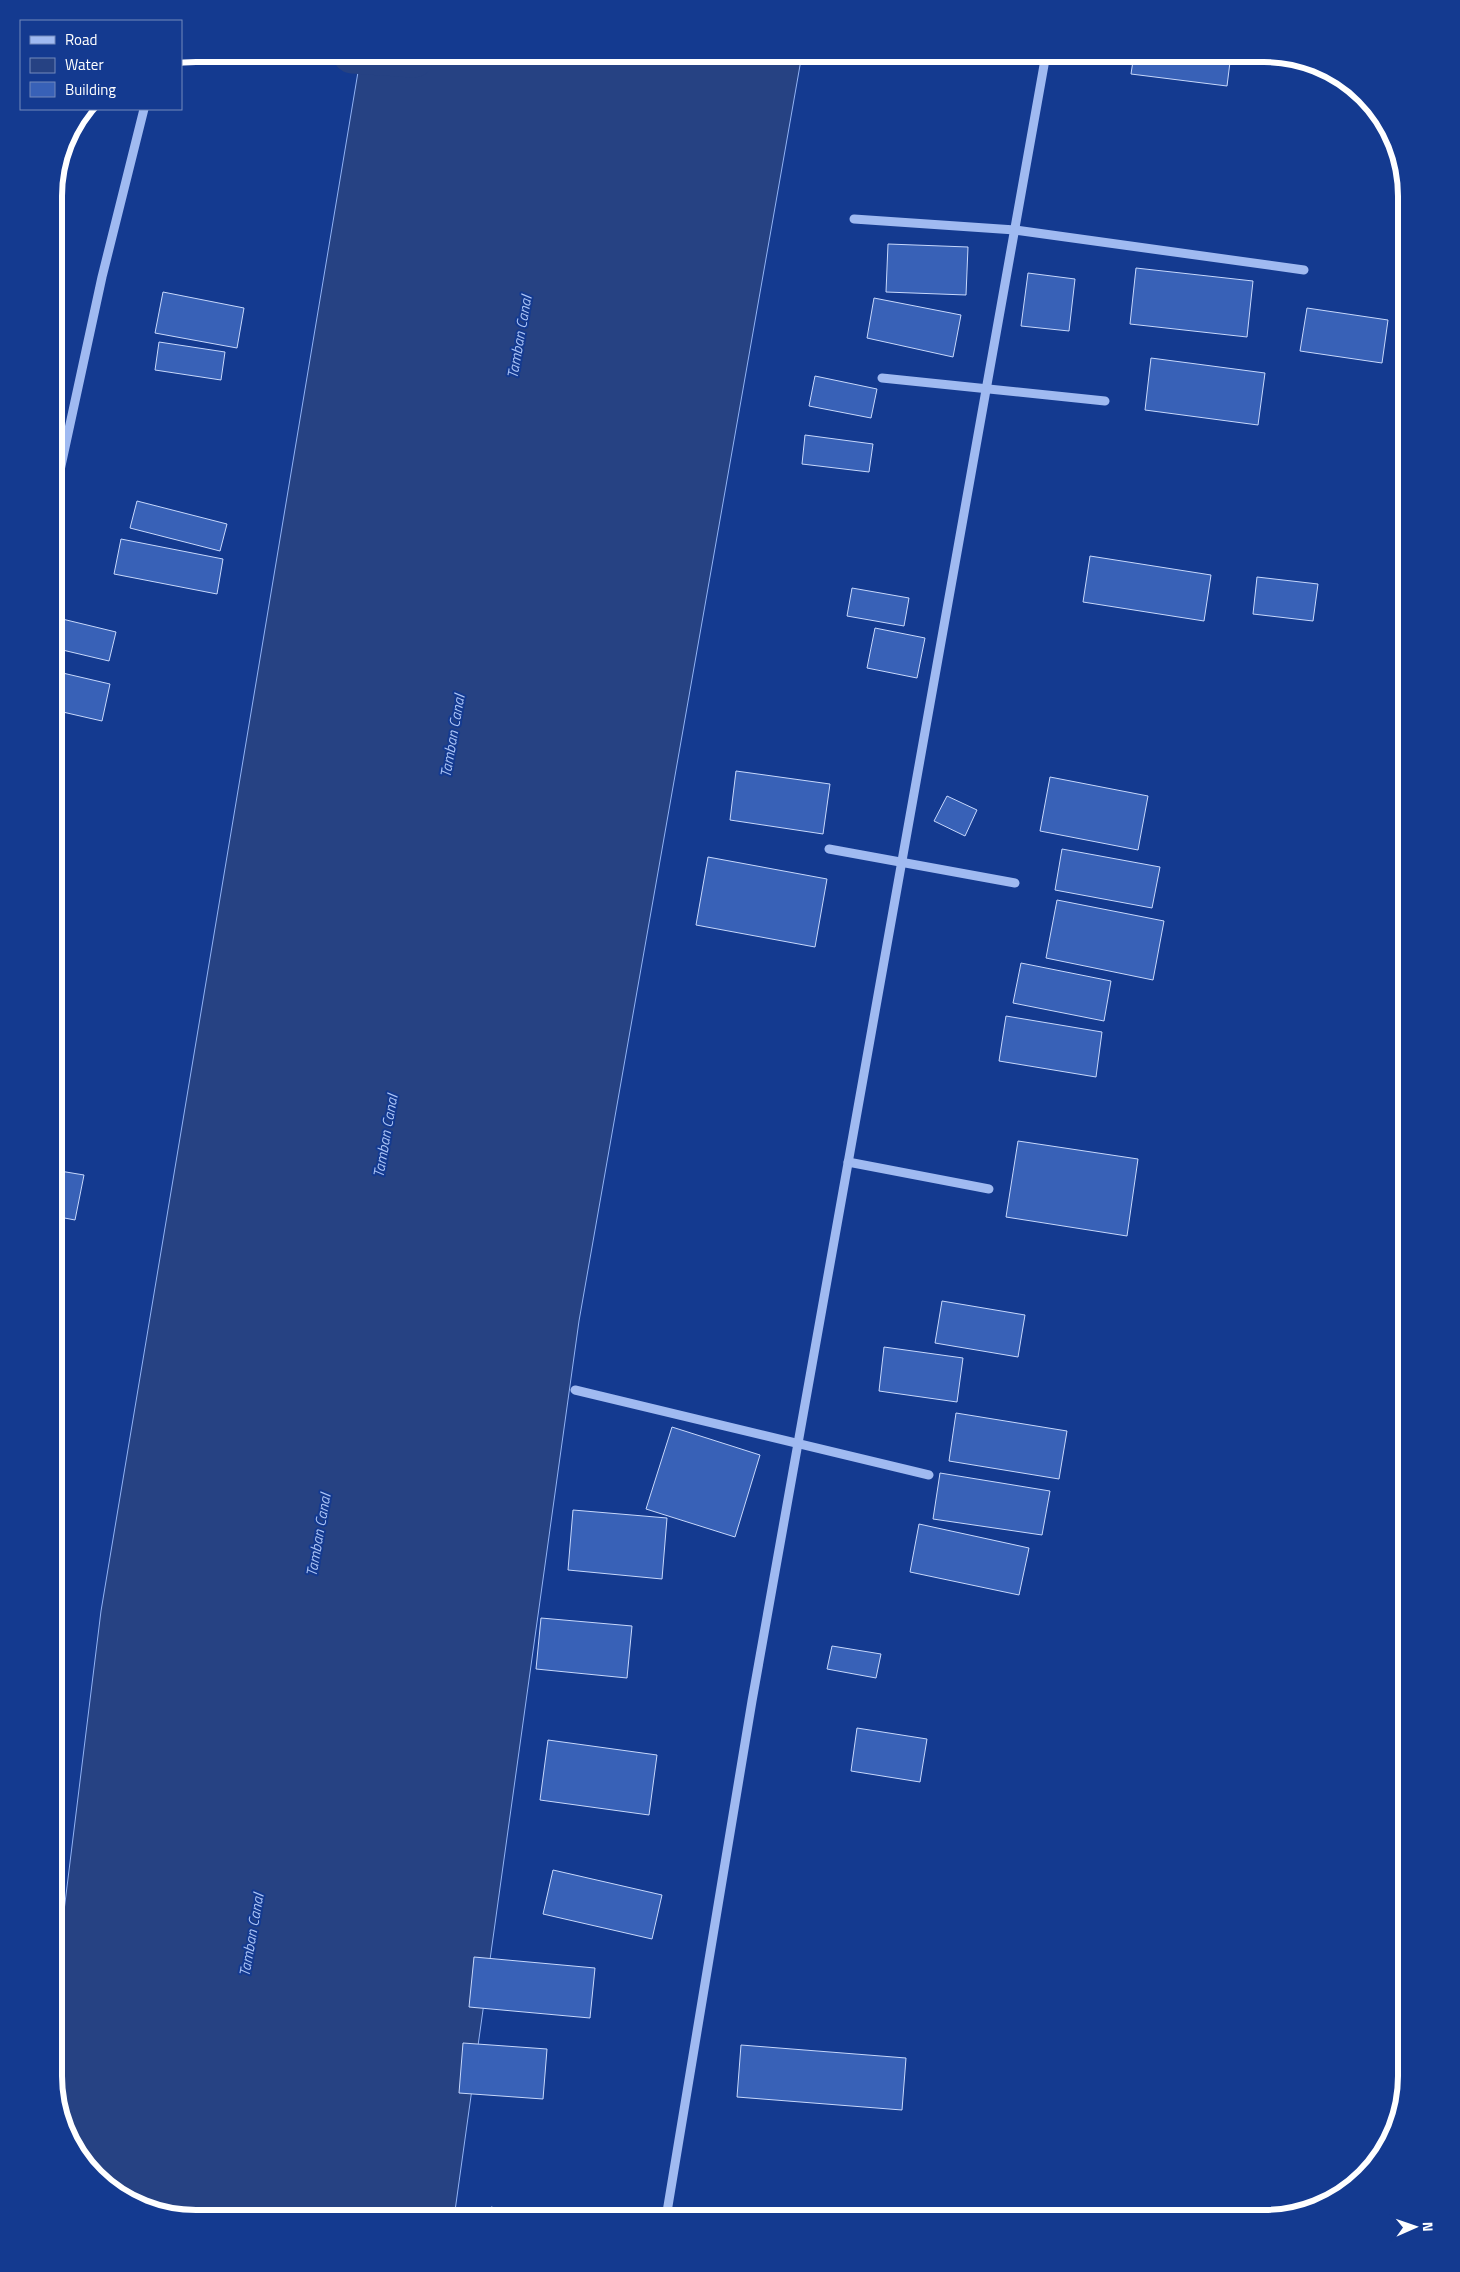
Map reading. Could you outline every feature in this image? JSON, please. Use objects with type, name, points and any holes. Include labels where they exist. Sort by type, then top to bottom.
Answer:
[{"type":"street","points":[[667,2209],[752,1701],[1044,63]]},
{"type":"street","points":[[63,457],[102,277],[144,110]]},
{"type":"street","points":[[854,218],[1015,230],[1304,270]]},
{"type":"street","points":[[882,378],[1104,401]]},
{"type":"street","points":[[829,849],[902,864],[1015,883]]},
{"type":"street","points":[[848,1162],[989,1189]]},
{"type":"street","points":[[575,1390],[929,1475]]},
{"type":"water","name":"Tamban Canal","points":[[359,63],[800,63],[579,1321],[455,2209],[187,2209],[170,2207],[137,2196],[122,2187],[96,2164],[76,2135],[65,2102],[62,2076],[62,1927],[101,1611]]},
{"type":"building","points":[[1133,63],[1230,63],[1227,86],[1131,74]]},
{"type":"building","points":[[888,244],[968,247],[966,295],[886,292]]},
{"type":"building","points":[[1136,268],[1253,281],[1247,337],[1130,324]]},
{"type":"building","points":[[1028,273],[1075,279],[1069,331],[1021,326]]},
{"type":"building","points":[[163,292],[244,308],[237,348],[155,333]]},
{"type":"building","points":[[874,298],[961,315],[953,357],[867,338]]},
{"type":"building","points":[[1307,308],[1388,320],[1382,363],[1300,351]]},
{"type":"building","points":[[159,342],[225,352],[221,380],[155,370]]},
{"type":"building","points":[[1151,358],[1265,373],[1258,425],[1145,410]]},
{"type":"building","points":[[815,376],[877,389],[871,418],[809,406]]},
{"type":"building","points":[[805,435],[873,444],[869,472],[802,464]]},
{"type":"building","points":[[137,501],[227,524],[220,551],[130,528]]},
{"type":"building","points":[[121,539],[223,559],[217,594],[114,574]]},
{"type":"building","points":[[1090,556],[1211,575],[1204,621],[1083,602]]},
{"type":"building","points":[[1257,577],[1318,584],[1313,621],[1253,614]]},
{"type":"building","points":[[852,588],[909,598],[904,626],[847,616]]},
{"type":"building","points":[[63,619],[116,632],[109,661],[63,650]]},
{"type":"building","points":[[875,628],[925,638],[917,678],[867,668]]},
{"type":"building","points":[[63,673],[110,684],[102,721],[63,712]]},
{"type":"building","points":[[736,771],[830,784],[823,834],[730,820]]},
{"type":"building","points":[[1050,777],[1148,796],[1138,850],[1040,831]]},
{"type":"building","points":[[947,796],[977,810],[965,836],[934,821]]},
{"type":"building","points":[[1062,849],[1160,867],[1152,908],[1055,890]]},
{"type":"building","points":[[708,857],[827,879],[815,947],[696,925]]},
{"type":"building","points":[[1057,900],[1164,921],[1153,980],[1046,958]]},
{"type":"building","points":[[1021,963],[1111,981],[1104,1021],[1013,1003]]},
{"type":"building","points":[[1006,1016],[1102,1032],[1096,1077],[999,1061]]},
{"type":"building","points":[[1018,1141],[1138,1159],[1127,1236],[1006,1217]]},
{"type":"building","points":[[62,1171],[84,1175],[75,1220],[62,1218]]},
{"type":"building","points":[[942,1301],[1025,1315],[1018,1357],[935,1343]]},
{"type":"building","points":[[884,1347],[963,1358],[957,1402],[879,1391]]},
{"type":"building","points":[[956,1413],[1067,1431],[1059,1479],[949,1461]]},
{"type":"building","points":[[672,1427],[760,1455],[735,1537],[646,1509]]},
{"type":"building","points":[[940,1473],[1050,1491],[1042,1535],[933,1519]]},
{"type":"building","points":[[573,1510],[667,1518],[662,1579],[568,1570]]},
{"type":"building","points":[[919,1524],[1029,1548],[1019,1595],[910,1572]]},
{"type":"building","points":[[541,1618],[632,1626],[627,1678],[536,1669]]},
{"type":"building","points":[[832,1646],[881,1654],[876,1678],[827,1669]]},
{"type":"building","points":[[857,1728],[927,1739],[920,1782],[851,1771]]},
{"type":"building","points":[[548,1740],[657,1755],[649,1815],[540,1800]]},
{"type":"building","points":[[553,1870],[662,1895],[652,1939],[543,1914]]},
{"type":"building","points":[[474,1957],[595,1968],[590,2018],[469,2007]]},
{"type":"building","points":[[463,2043],[547,2049],[543,2099],[459,2093]]},
{"type":"building","points":[[741,2045],[906,2058],[902,2110],[737,2097]]}]
